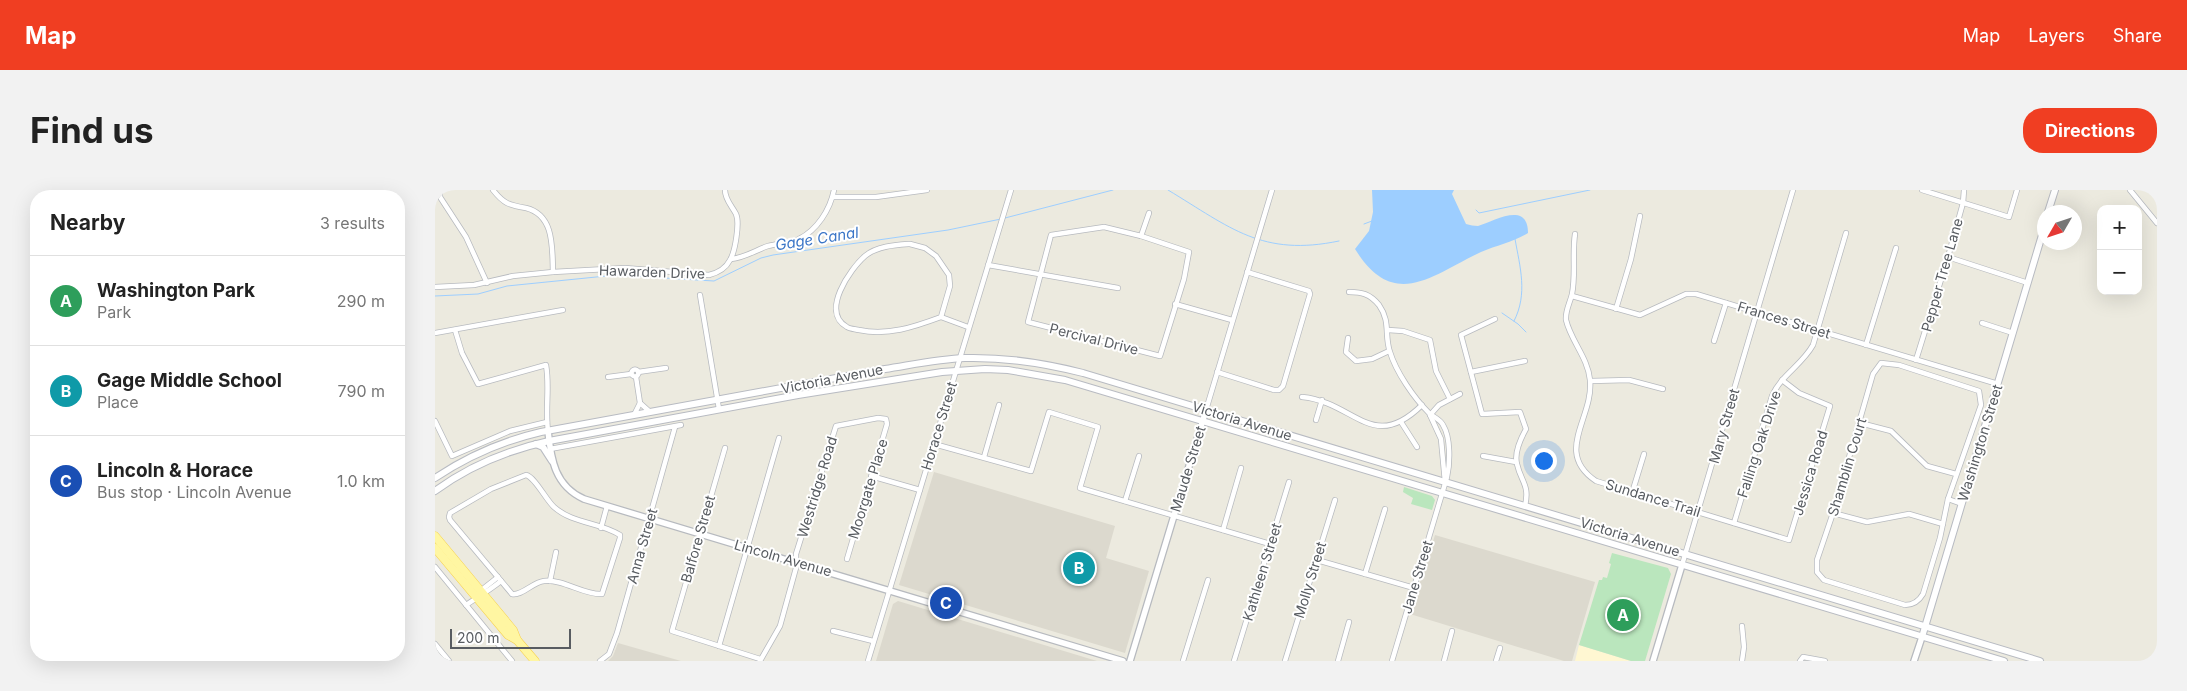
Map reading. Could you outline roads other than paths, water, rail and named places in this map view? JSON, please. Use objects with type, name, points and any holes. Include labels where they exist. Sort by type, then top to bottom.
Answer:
[{"type":"main road","points":[[2050,205],[2055,190]]},
{"type":"main road","name":"Washington Street","points":[[1922,637],[2038,250]]},
{"type":"main road","name":"Victoria Avenue","points":[[435,478],[486,449],[548,430],[885,369],[960,359],[999,359],[1054,366],[1206,410],[2040,661]]},
{"type":"main road","name":"Victoria Avenue","points":[[435,491],[485,462],[549,441],[892,379],[956,371],[993,369],[1039,374],[1065,380],[2004,661]]},
{"type":"main road","points":[[536,444],[543,447],[548,458],[552,461]]},
{"type":"main road","points":[[435,536],[479,596]]},
{"type":"main road","points":[[435,548],[513,630],[517,640],[535,661]]},
{"type":"street","points":[[440,190],[440,197],[466,237],[487,283]]},
{"type":"street","points":[[493,190],[501,200],[515,208],[527,208],[541,217],[552,234],[553,272]]},
{"type":"street","points":[[725,190],[726,198],[736,214],[738,222],[731,259],[771,246],[798,240],[812,230],[823,218],[833,197],[834,190]]},
{"type":"street","points":[[833,197],[876,197],[927,190]]},
{"type":"street","name":"Horace Street","points":[[868,661],[960,359],[968,326],[1011,190]]},
{"type":"street","name":"Maude Street","points":[[1130,661],[1272,190]]},
{"type":"street","name":"Mary Street","points":[[1655,661],[1793,190]]},
{"type":"street","points":[[1922,190],[2009,216],[2017,190]]},
{"type":"street","name":"Pepper Tree Lane","points":[[1916,360],[1948,257],[1963,203],[1964,190]]},
{"type":"street","points":[[2130,190],[2157,223]]},
{"type":"street","points":[[1141,236],[1149,213]]},
{"type":"street","points":[[1616,310],[1631,259],[1640,216]]},
{"type":"street","points":[[1041,273],[1051,235],[1104,228],[1141,236],[1189,252],[1184,279],[1175,304],[1233,320]]},
{"type":"street","name":"Falling Oak Drive","points":[[1734,523],[1772,396],[1782,380],[1805,358],[1813,344],[1846,233]]},
{"type":"street","name":"Sundance Trail","points":[[1575,234],[1572,296],[1566,318],[1587,364],[1591,381],[1589,398],[1575,450],[1578,461],[1588,476],[1596,481],[1789,540]]},
{"type":"street","points":[[941,317],[950,286],[949,275],[936,256],[925,248],[910,244],[892,246],[865,256],[839,289],[835,300],[839,320],[847,327],[873,333],[905,330],[941,317],[968,326]]},
{"type":"street","points":[[1866,345],[1896,248]]},
{"type":"street","points":[[1948,257],[2028,283]]},
{"type":"street","name":"Hawarden Drive","points":[[435,287],[487,283],[513,276],[625,268],[709,275],[721,270],[731,259]]},
{"type":"street","points":[[988,265],[1118,288]]},
{"type":"street","points":[[1217,372],[1279,390],[1283,386],[1310,294],[1309,291],[1247,272]]},
{"type":"street","name":"Percival Drive","points":[[1041,273],[1028,322],[1160,356],[1175,304]]},
{"type":"street","points":[[1348,338],[1346,352],[1356,361],[1372,359],[1389,351],[1388,330],[1384,313],[1369,294],[1349,292]]},
{"type":"street","name":"Frances Street","points":[[1572,296],[1639,315],[1686,294],[1696,294],[1998,384]]},
{"type":"street","points":[[700,295],[719,409]]},
{"type":"street","points":[[1714,341],[1726,303]]},
{"type":"street","points":[[435,333],[563,310]]},
{"type":"street","points":[[1495,319],[1461,335],[1482,414],[1520,412],[1525,429],[1519,443],[1516,462],[1527,492],[1525,506]]},
{"type":"street","points":[[1981,323],[2013,333]]},
{"type":"street","name":"Lincoln Avenue","points":[[455,330],[458,343],[478,384],[546,365],[548,383],[547,422],[552,461],[559,478],[572,492],[584,499],[1123,661]]},
{"type":"street","points":[[1388,330],[1403,331],[1430,340],[1437,371],[1450,399]]},
{"type":"street","name":"Jane Street","points":[[1389,351],[1408,387],[1430,415],[1443,425],[1449,462],[1445,482],[1392,661]]},
{"type":"street","points":[[1471,372],[1525,362]]},
{"type":"street","name":"Shamblin Court","points":[[1943,524],[1923,594],[1915,603],[1905,605],[1824,580],[1817,572],[1817,560],[1860,424],[1873,374],[1881,363],[1899,365],[1979,391],[1981,405],[1956,474]]},
{"type":"street","points":[[608,377],[667,368]]},
{"type":"street","points":[[634,415],[640,403],[635,374]]},
{"type":"street","points":[[1591,381],[1629,380],[1663,389]]},
{"type":"street","name":"Jessica Road","points":[[1782,380],[1799,393],[1831,406],[1789,540]]},
{"type":"street","points":[[1430,415],[1439,405],[1460,394]]},
{"type":"street","points":[[1302,397],[1322,400],[1369,424],[1387,426],[1401,422],[1422,405]]},
{"type":"street","points":[[1316,420],[1322,400]]},
{"type":"street","points":[[640,403],[650,412]]},
{"type":"street","points":[[984,458],[999,405]]},
{"type":"street","points":[[934,444],[1031,471],[1049,412],[1098,427],[1080,488],[1270,544]]},
{"type":"street","name":"Westridge Road","points":[[760,660],[780,626],[796,568],[796,554],[836,426],[878,418],[886,419]]},
{"type":"street","name":"Moorgate Place","points":[[847,559],[887,424],[886,419]]},
{"type":"street","points":[[436,424],[452,456],[510,431],[547,422]]},
{"type":"street","points":[[1401,422],[1417,446]]},
{"type":"street","points":[[1833,513],[1867,522],[1909,514],[1943,524],[1956,474],[1927,466],[1891,431],[1860,424]]},
{"type":"street","name":"Anna Street","points":[[550,449],[678,426],[617,633],[609,654],[600,661]]},
{"type":"street","points":[[760,660],[719,646],[779,438]]},
{"type":"street","name":"Balfore Street","points":[[719,646],[673,631],[725,448]]},
{"type":"street","points":[[1632,492],[1644,454]]},
{"type":"street","points":[[1125,501],[1139,456]]},
{"type":"street","points":[[1483,456],[1516,462]]},
{"type":"street","points":[[1223,530],[1241,468]]},
{"type":"street","points":[[526,475],[530,476],[545,498],[565,515],[617,533],[620,538],[604,592],[600,594],[550,581],[536,583],[515,595],[499,579],[449,517],[450,513],[491,489],[526,475]]},
{"type":"street","points":[[871,476],[920,490]]},
{"type":"street","name":"Kathleen Street","points":[[1234,661],[1289,482]]},
{"type":"street","name":"Molly Street","points":[[1285,661],[1335,500]]},
{"type":"street","points":[[1948,500],[1962,504]]},
{"type":"street","points":[[601,528],[607,506]]},
{"type":"street","points":[[1365,574],[1385,509]]},
{"type":"street","points":[[550,581],[556,552]]},
{"type":"street","points":[[1317,560],[1414,588]]},
{"type":"street","points":[[435,567],[512,661]]},
{"type":"street","points":[[466,605],[479,596],[484,588],[499,579]]},
{"type":"street","points":[[1183,661],[1208,580]]},
{"type":"street","points":[[1337,661],[1349,622]]},
{"type":"street","points":[[1742,626],[1744,647],[1742,661]]},
{"type":"street","points":[[833,631],[873,641]]},
{"type":"street","points":[[1444,661],[1452,631]]},
{"type":"street","name":"Washington Street","points":[[1914,661],[1922,637]]},
{"type":"street","points":[[435,644],[449,661]]},
{"type":"street","points":[[1496,661],[1500,648]]},
{"type":"street","points":[[1800,661],[1803,657],[1809,657],[1825,661]]},
{"type":"water","points":[[1372,190],[1454,190],[1452,194],[1466,224],[1478,226],[1500,218],[1516,215],[1522,217],[1526,223],[1528,233],[1481,252],[1430,278],[1414,283],[1399,284],[1384,279],[1370,268],[1355,249],[1369,231],[1373,212]]},
{"type":"waterway","name":"Gage Canal","points":[[1005,218],[1113,190]]},
{"type":"waterway","name":"Gage Canal","points":[[1168,190],[1229,227],[1248,236],[1268,242],[1289,245],[1312,245],[1339,241]]},
{"type":"waterway","name":"Gage Canal","points":[[1476,210],[1479,213],[1590,190]]},
{"type":"waterway","name":"Gage Canal","points":[[435,296],[478,294],[507,286],[616,275],[714,281],[761,258],[773,255],[948,230],[1001,219]]},
{"type":"waterway","points":[[1364,224],[1372,221]]},
{"type":"waterway","points":[[1514,321],[1521,301],[1522,291],[1521,270],[1515,239]]},
{"type":"waterway","points":[[1502,313],[1526,332]]},
{"type":"place","name":"Gage Middle School","points":[[1079,568]]},
{"type":"place","name":"Lincoln & Horace","points":[[946,603]]},
{"type":"place","name":"Washington Park","points":[[1623,615]]}]
